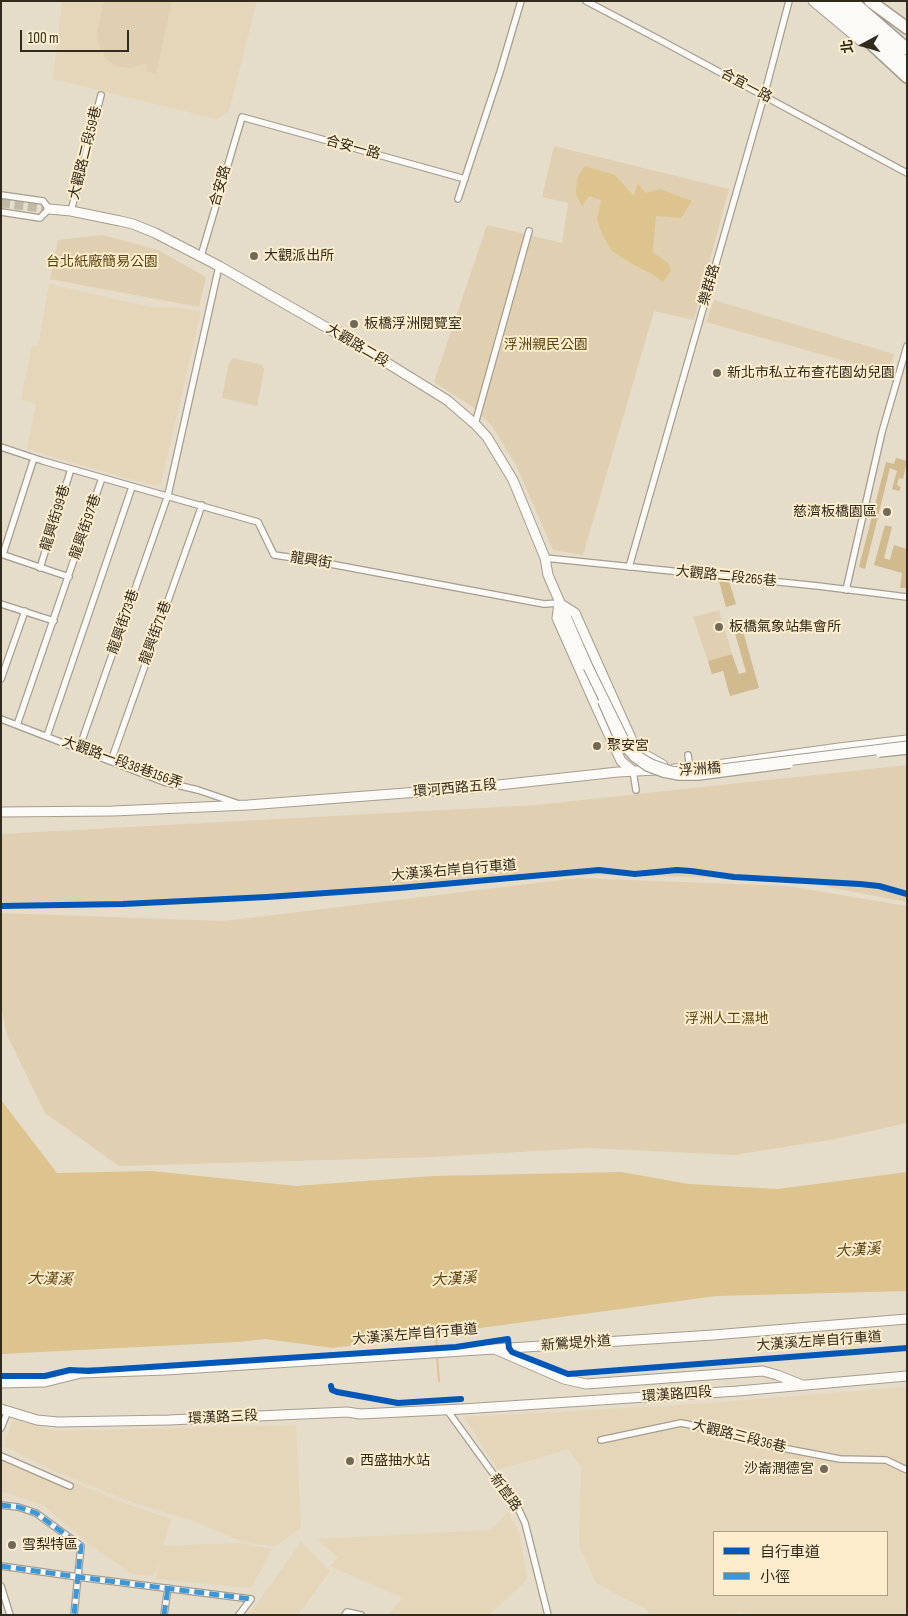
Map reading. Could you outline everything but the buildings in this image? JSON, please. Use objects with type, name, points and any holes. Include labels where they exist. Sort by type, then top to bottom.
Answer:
[{"type":"highway","points":[[825,1],[907,78]]},
{"type":"highway","points":[[839,1],[907,64]]},
{"type":"highway","points":[[852,1],[907,49]]},
{"type":"highway","points":[[870,1],[907,28]]},
{"type":"street","points":[[458,199],[500,72],[521,1]]},
{"type":"street","name":"合宜一路","points":[[586,1],[907,173]]},
{"type":"street","name":"樂群路","points":[[629,568],[764,96],[788,1]]},
{"type":"street","points":[[813,1],[907,81]]},
{"type":"street","name":"大觀路二段59巷","points":[[71,211],[101,95]]},
{"type":"street","name":"合安一路","points":[[242,117],[465,179]]},
{"type":"street","name":"合安路","points":[[201,256],[242,117]]},
{"type":"street","name":"大觀路二段","points":[[1,195],[43,201],[49,209],[71,211],[133,224],[219,266],[371,353],[447,400],[487,437],[513,480],[545,558],[548,576],[559,603]]},
{"type":"street","name":"大觀路二段","points":[[1,212],[40,218],[49,209]]},
{"type":"street","points":[[475,424],[529,231]]},
{"type":"street","name":"龍興街73巷","points":[[79,749],[168,496],[219,266]]},
{"type":"street","points":[[846,590],[882,432],[907,346]]},
{"type":"street","name":"龍興街","points":[[1,447],[132,487],[258,522],[274,555],[544,604],[559,603]]},
{"type":"street","points":[[34,458],[2,554],[69,577]]},
{"type":"street","name":"龍興街99巷","points":[[40,568],[71,469]]},
{"type":"street","name":"龍興街97巷","points":[[18,725],[102,478]]},
{"type":"street","points":[[47,736],[132,487]]},
{"type":"street","name":"龍興街71巷","points":[[111,761],[202,505]]},
{"type":"street","name":"大觀路二段265巷","points":[[545,558],[907,598]]},
{"type":"street","points":[[633,771],[621,761],[594,704],[557,618],[559,603],[575,613],[634,745],[636,759],[633,771],[636,790]]},
{"type":"street","name":"浮洲橋","points":[[559,603],[625,742],[638,756],[651,764],[671,771],[689,772],[907,746]]},
{"type":"street","points":[[1,604],[54,621]]},
{"type":"street","points":[[1,678],[25,611]]},
{"type":"street","points":[[588,667],[616,736],[624,748],[633,758],[647,768],[663,774],[679,777],[698,776],[907,751]]},
{"type":"street","name":"大觀路一段38巷156弄","points":[[1,719],[164,782],[198,790],[243,805]]},
{"type":"street","name":"環河西路五段","points":[[1,812],[113,811],[243,805],[471,788],[633,771],[690,768],[907,740]]},
{"type":"street","points":[[634,745],[642,753],[673,769]]},
{"type":"street","points":[[688,755],[690,768]]},
{"type":"street","name":"新鶯堤外道","points":[[1,1383],[37,1383],[81,1373],[166,1370],[713,1336],[907,1319]]},
{"type":"street","points":[[496,1349],[564,1378],[586,1384],[763,1372],[777,1375],[802,1385]]},
{"type":"street","name":"環漢路四段","points":[[446,1410],[907,1376]]},
{"type":"street","points":[[1,1428],[5,1410]]},
{"type":"street","name":"環漢路三段","points":[[5,1410],[37,1420],[58,1422],[446,1410]]},
{"type":"street","name":"新崑路","points":[[446,1410],[518,1508],[525,1523],[548,1615]]},
{"type":"street","name":"大觀路三段36巷","points":[[601,1440],[681,1423],[735,1434],[772,1446],[840,1459],[886,1460],[907,1470]]},
{"type":"street","points":[[1,1456],[70,1486]]},
{"type":"street","points":[[1,1505],[18,1507],[36,1513],[82,1546],[74,1615]]},
{"type":"street","points":[[1,1566],[251,1598],[239,1615]]},
{"type":"street","points":[[1,1586],[10,1615]]},
{"type":"street","points":[[164,1615],[168,1588]]},
{"type":"street","points":[[345,1615],[347,1612],[361,1615]]},
{"type":"shaded area","points":[[62,1],[257,1],[229,111],[217,119],[53,79]]},
{"type":"shaded area","points":[[49,284],[150,307],[175,307],[201,312],[161,483],[154,486],[27,449],[36,404],[21,400],[32,346],[38,346]]},
{"type":"shaded area","points":[[896,458],[907,461],[903,479],[899,478],[897,485],[901,487],[899,491],[892,489],[897,471],[890,468],[865,569],[859,567],[886,462],[894,464]]},
{"type":"shaded area","points":[[885,525],[892,527],[884,558],[890,560],[894,545],[907,549],[907,588],[900,588],[902,573],[874,565]]},
{"type":"shaded area","points":[[719,581],[729,581],[736,604],[726,607]]},
{"type":"shaded area","points":[[741,624],[759,688],[730,696],[723,671],[712,674],[708,661],[732,654],[739,674],[746,672],[733,626]]},
{"type":"shaded area","points":[[907,1387],[907,1615],[755,1615],[740,1612],[733,1615],[649,1615],[647,1610],[596,1583],[579,1545],[581,1467],[568,1449],[498,1470],[464,1417],[696,1404]]},
{"type":"shaded area","points":[[13,1419],[55,1431],[296,1425],[301,1528],[275,1546],[254,1544],[233,1538],[199,1523],[126,1500],[54,1471],[4,1446]]},
{"type":"shaded area","points":[[2,1453],[132,1506],[171,1519],[163,1546],[239,1543],[272,1549],[251,1588],[156,1579],[159,1561],[154,1576],[131,1574],[92,1546],[43,1505],[1,1491]]},
{"type":"shaded area","points":[[508,1512],[520,1535],[527,1580],[489,1615],[388,1615],[403,1598],[330,1566],[338,1557],[316,1539],[491,1530]]},
{"type":"shaded area","points":[[301,1542],[330,1571],[298,1615],[249,1615]]},
{"type":"green space","points":[[104,1],[172,1],[156,74],[146,71],[148,63],[130,68],[116,66],[106,59],[99,47],[97,34]]},
{"type":"green space","name":"浮洲親民公園","points":[[554,146],[729,189],[694,320],[654,311],[583,555],[553,550],[516,465],[492,426],[474,408],[434,382],[487,225],[562,243],[568,203],[542,197]]},
{"type":"green space","name":"台北紙廠簡易公園","points":[[103,235],[158,250],[206,277],[199,307],[50,279],[58,240]]},
{"type":"green space","points":[[714,300],[894,354],[888,373],[706,322]]},
{"type":"green space","points":[[233,358],[262,365],[264,370],[257,406],[222,398],[229,363]]},
{"type":"green space","points":[[719,610],[732,654],[708,661],[693,617]]},
{"type":"green space","points":[[907,765],[907,902],[787,879],[594,875],[97,906],[1,909],[1,834],[536,805]]},
{"type":"green space","name":"浮洲人工濕地","points":[[578,878],[788,886],[907,906],[907,1123],[835,1139],[734,1155],[588,1148],[433,1157],[119,1166],[45,1113],[7,1035],[1,1005],[1,913],[224,921]]},
{"type":"water","points":[[585,166],[615,175],[634,196],[638,183],[645,193],[660,189],[692,201],[681,218],[656,216],[653,252],[669,264],[671,271],[663,282],[612,251],[601,232],[597,219],[601,200],[589,196],[582,206],[576,195],[577,178]]},
{"type":"water","name":"大漢溪","points":[[1,1100],[57,1173],[152,1171],[296,1186],[434,1176],[621,1172],[689,1184],[778,1189],[907,1172],[907,1291],[716,1296],[333,1348],[265,1339],[1,1354]]},
{"type":"waterway","points":[[436,1333],[437,1349]]},
{"type":"waterway","points":[[437,1356],[439,1381]]},
{"type":"tunnel","points":[[1,203],[49,209]]},
{"type":"marked path","points":[[1,1505],[18,1507],[36,1513],[81,1546],[74,1615]]},
{"type":"marked path","points":[[1,1566],[251,1599]]},
{"type":"marked path","points":[[164,1615],[168,1588]]},
{"type":"cycle path","name":"大漢溪右岸自行車道","points":[[1,906],[123,904],[267,897],[399,888],[599,870],[635,874],[677,870],[734,877],[860,884],[879,886],[907,894]]},
{"type":"cycle path","name":"大漢溪左岸自行車道","points":[[1,1376],[45,1376],[70,1370],[88,1371],[456,1347],[508,1339],[509,1348],[512,1352],[568,1374],[907,1348]]},
{"type":"cycle path","points":[[331,1386],[332,1390],[337,1392],[398,1403],[461,1399]]},
{"type":"place","name":"大觀派出所","points":[[254,256]]},
{"type":"place","name":"板橋浮洲閱覽室","points":[[354,324]]},
{"type":"place","name":"新北市私立布查花園幼兒園","points":[[717,373]]},
{"type":"place","name":"慈濟板橋園區","points":[[887,512]]},
{"type":"place","name":"板橋氣象站集會所","points":[[719,627]]},
{"type":"place","name":"聚安宮","points":[[597,746]]},
{"type":"place","name":"西盛抽水站","points":[[350,1461]]},
{"type":"place","name":"沙崙潤德宮","points":[[824,1469]]},
{"type":"place","name":"雪梨特區","points":[[12,1545]]}]
